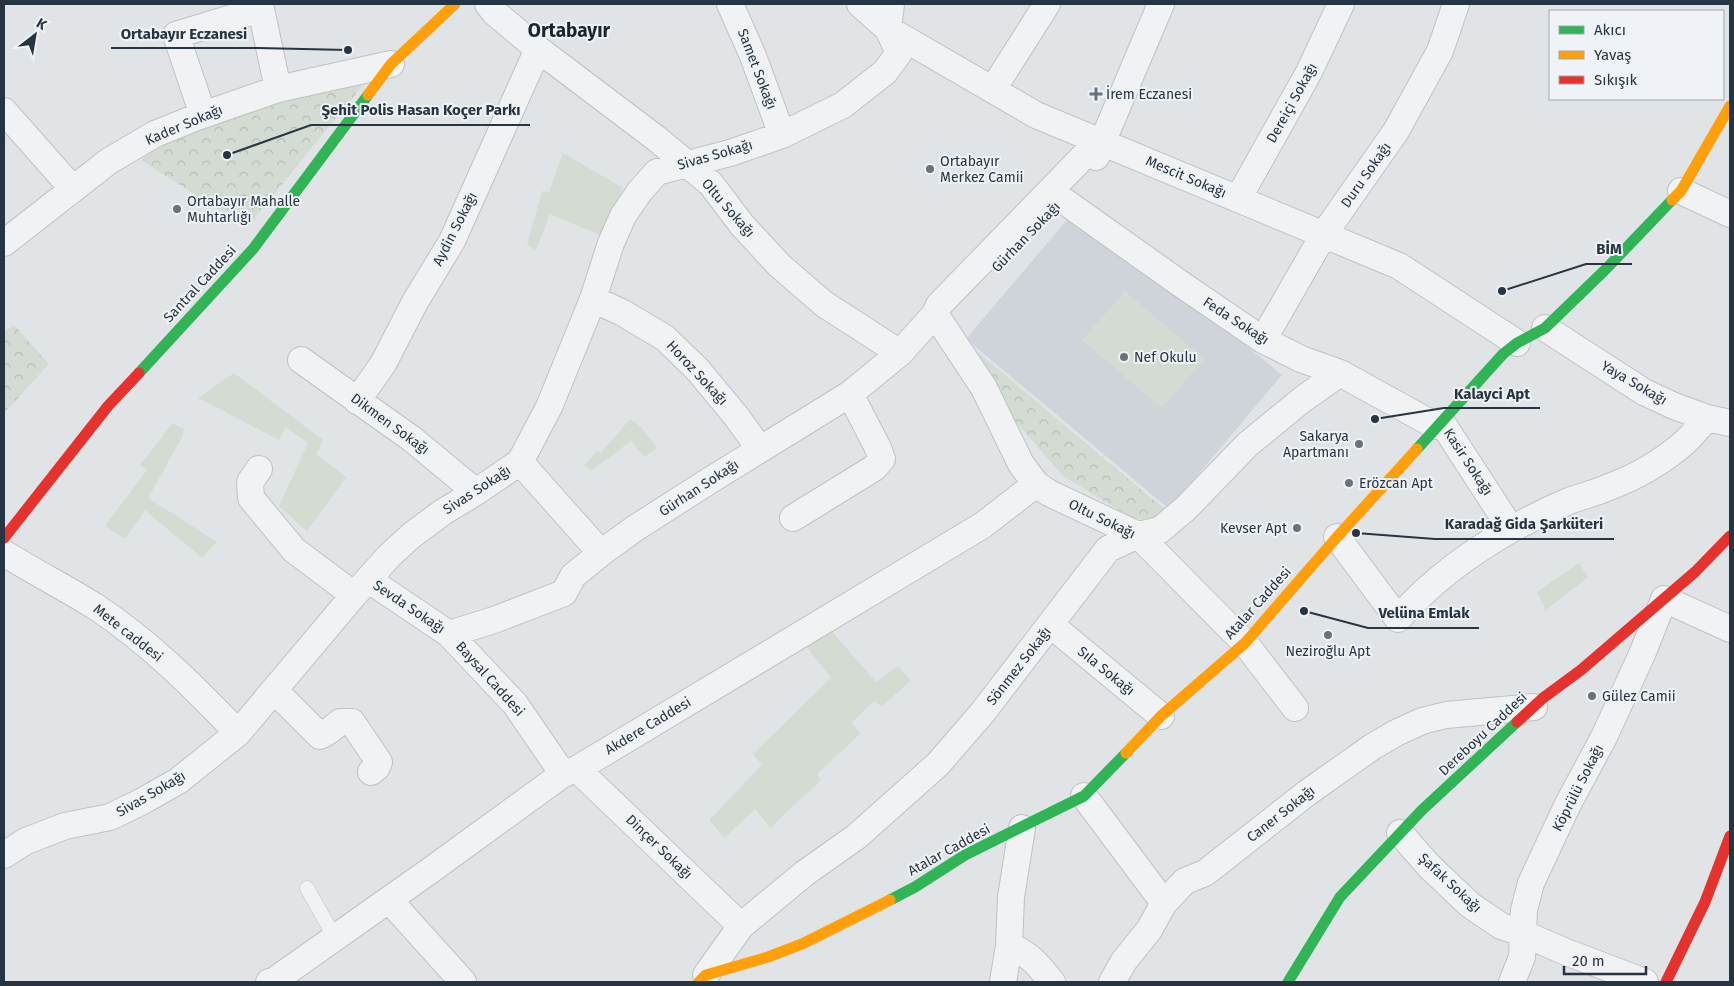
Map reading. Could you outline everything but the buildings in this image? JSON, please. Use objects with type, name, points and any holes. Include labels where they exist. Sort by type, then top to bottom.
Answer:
[{"type":"street","name":"Santral Caddesi","points":[[4,538],[108,406],[253,249],[391,64],[455,4]]},
{"type":"street","name":"Oltu Sokağı","points":[[488,4],[494,12],[538,49],[657,139],[711,184],[742,225],[779,264],[824,304],[900,353]]},
{"type":"street","name":"Samet Sokağı","points":[[730,4],[753,56],[782,135]]},
{"type":"street","name":"Mescit Sokağı","points":[[860,4],[889,16],[993,89],[1036,115],[1399,266],[1517,342]]},
{"type":"street","points":[[993,89],[1047,4]]},
{"type":"street","name":"Gürhan Sokağı","points":[[450,634],[494,620],[564,593],[573,576],[601,553],[667,508],[850,394],[900,353],[935,314],[940,305],[1056,195],[1081,159],[1101,142],[1161,4]]},
{"type":"street","name":"Dereiçi Sokağı","points":[[1238,199],[1309,72],[1340,4]]},
{"type":"street","name":"Duru Sokağı","points":[[1263,340],[1324,234],[1396,131],[1440,51],[1456,4]]},
{"type":"street","points":[[203,115],[176,35],[261,9],[278,89]]},
{"type":"street","name":"Sivas Sokağı","points":[[4,856],[26,841],[65,826],[110,817],[141,802],[178,781],[238,733],[389,556],[412,535],[443,512],[520,462],[549,407],[593,299],[611,243],[623,216],[640,191],[657,172],[730,153],[782,135],[844,106],[885,72],[899,53],[889,16]]},
{"type":"street","name":"Aydin Sokağı","points":[[357,400],[383,364],[415,302],[452,241],[538,49]]},
{"type":"street","name":"Kader Sokağı","points":[[4,243],[109,161],[155,134],[278,89],[391,64]]},
{"type":"street","name":"Atalar Caddesi","points":[[702,979],[802,944],[914,886],[965,855],[1084,796],[1162,716],[1244,643],[1503,354],[1517,342],[1544,328],[1606,269],[1681,191],[1730,106]]},
{"type":"street","points":[[4,111],[73,189]]},
{"type":"street","points":[[1681,191],[1730,214]]},
{"type":"street","name":"Feda Sokağı","points":[[1056,195],[1263,340],[1301,359],[1340,373],[1439,424]]},
{"type":"street","name":"Horoz Sokağı","points":[[593,299],[623,313],[665,338],[698,369],[760,449]]},
{"type":"street","name":"Oltu Sokağı","points":[[935,314],[984,388],[1021,464],[1036,484],[1049,493],[1138,535],[1244,643],[1295,708]]},
{"type":"street","name":"Yaya Sokağı","points":[[1544,328],[1644,392],[1674,406],[1718,420]]},
{"type":"street","name":"Dikmen Sokağı","points":[[301,360],[412,439],[476,492]]},
{"type":"street","name":"Sönmez Sokağı","points":[[702,979],[742,926],[805,874],[856,837],[938,764],[984,712],[1108,550],[1138,535],[1160,530],[1185,509],[1248,444],[1303,398],[1340,373]]},
{"type":"street","points":[[793,518],[874,468],[882,459],[850,394]]},
{"type":"street","points":[[1337,537],[1398,619],[1410,605],[1446,574],[1484,545],[1511,529],[1649,468],[1718,420]]},
{"type":"street","name":"Kasir Sokağı","points":[[1439,424],[1511,529]]},
{"type":"street","points":[[520,462],[601,553]]},
{"type":"street","name":"Sevda Sokağı","points":[[259,469],[250,482],[251,498],[294,550],[361,588],[450,634]]},
{"type":"street","name":"Akdere Caddesi","points":[[273,982],[570,771],[983,525],[1036,484]]},
{"type":"street","name":"Dereboyu Caddesi","points":[[1288,982],[1340,897],[1422,810],[1534,707],[1581,670],[1695,572],[1730,536]]},
{"type":"street","name":"Mete caddesi","points":[[4,553],[96,607],[146,643],[238,733]]},
{"type":"street","points":[[1664,599],[1730,629]]},
{"type":"street","name":"Köprülü Sokağı","points":[[1512,982],[1522,957],[1524,910],[1531,883],[1568,804],[1604,737],[1643,652],[1664,599]]},
{"type":"street","name":"Sıla Sokağı","points":[[1051,625],[1162,716]]},
{"type":"street","name":"Baysal Caddesi","points":[[450,634],[515,704],[570,771]]},
{"type":"street","points":[[274,690],[320,736],[329,732],[340,722],[352,722],[379,762],[377,767],[371,772]]},
{"type":"street","name":"Caner Sokağı","points":[[1112,982],[1124,961],[1149,930],[1164,903],[1185,880],[1205,873],[1307,793],[1372,747],[1422,721],[1446,715],[1534,707]]},
{"type":"street","name":"Dinçer Sokağı","points":[[570,771],[742,926]]},
{"type":"street","points":[[1084,796],[1164,903]]},
{"type":"street","points":[[1003,982],[1009,946],[1011,897],[1022,828]]},
{"type":"street","name":"Şafak Sokağı","points":[[1400,833],[1429,866],[1470,905],[1501,926],[1645,982]]},
{"type":"street","points":[[1666,982],[1705,902],[1730,836]]},
{"type":"street","points":[[389,900],[463,982]]},
{"type":"street","points":[[1009,946],[1020,950],[1032,958],[1052,982]]},
{"type":"lane","points":[[307,888],[335,938]]},
{"type":"shaded area","name":"Nef Okulu","points":[[1071,215],[1121,258],[1128,249],[1282,375],[1169,509],[966,339]]},
{"type":"green space","points":[[350,81],[362,86],[253,220],[238,222],[141,160],[153,150],[192,128],[270,104],[314,94]]},
{"type":"green space","points":[[563,153],[623,188],[603,236],[550,214],[536,250],[527,245],[542,191],[549,192]]},
{"type":"green space","points":[[1125,291],[1204,359],[1162,408],[1082,340]]},
{"type":"green space","points":[[14,325],[49,364],[4,413],[4,331]]},
{"type":"green space","points":[[967,343],[1168,511],[1149,520],[1132,518],[1063,476],[1017,423],[964,347]]},
{"type":"green space","points":[[234,373],[323,440],[316,454],[346,477],[307,531],[279,506],[308,443],[286,427],[279,440],[198,398]]},
{"type":"green space","points":[[630,419],[639,425],[657,448],[644,457],[631,441],[591,471],[584,465],[597,451],[601,453]]},
{"type":"green space","points":[[173,423],[184,430],[182,437],[148,498],[217,542],[202,558],[145,510],[125,539],[105,526],[147,470],[140,465]]},
{"type":"green space","points":[[1579,563],[1588,577],[1546,610],[1537,592]]},
{"type":"green space","points":[[831,630],[876,682],[898,666],[911,681],[882,706],[874,701],[851,723],[861,733],[817,774],[821,780],[770,828],[755,809],[724,838],[709,820],[762,765],[753,754],[831,678],[805,645]]},
{"type":"traffic: fast","points":[[139,373],[253,249],[368,95]]},
{"type":"traffic: fast","points":[[1417,449],[1503,354],[1517,343],[1545,328],[1606,269],[1672,200]]},
{"type":"traffic: fast","points":[[1288,982],[1340,897],[1422,810],[1517,722]]},
{"type":"traffic: fast","points":[[890,900],[915,887],[965,855],[1084,796],[1126,753]]},
{"type":"traffic: slow","points":[[368,95],[391,64],[455,4]]},
{"type":"traffic: slow","points":[[1672,200],[1681,191],[1730,106]]},
{"type":"traffic: slow","points":[[1126,753],[1161,716],[1245,643],[1417,449]]},
{"type":"traffic: slow","points":[[699,982],[706,975],[768,957],[802,944],[890,900]]},
{"type":"traffic: jam","points":[[4,538],[108,406],[139,373]]},
{"type":"traffic: jam","points":[[1517,722],[1543,698],[1581,670],[1695,572],[1730,536]]},
{"type":"traffic: jam","points":[[1666,982],[1705,902],[1730,836]]},
{"type":"place","name":"Ortabayır Eczanesi","points":[[348,50]]},
{"type":"place","name":"İrem Eczanesi","points":[[1096,94]]},
{"type":"place","name":"Şehit Polis Hasan Koçer Parkı","points":[[227,155]]},
{"type":"place","name":"Ortabayır Merkez Camii","points":[[930,169]]},
{"type":"place","name":"Ortabayır Mahalle Muhtarlığı","points":[[177,209]]},
{"type":"place","name":"BİM","points":[[1502,291]]},
{"type":"place","name":"Nef Okulu","points":[[1124,357]]},
{"type":"place","name":"Kalayci Apt","points":[[1375,419]]},
{"type":"place","name":"Sakarya Apartmanı","points":[[1359,444]]},
{"type":"place","name":"Erözcan Apt","points":[[1349,483]]},
{"type":"place","name":"Kevser Apt","points":[[1297,528]]},
{"type":"place","name":"Karadağ Gida Şarküteri","points":[[1356,533]]},
{"type":"place","name":"Velüna Emlak","points":[[1304,611]]},
{"type":"place","name":"Neziroğlu Apt","points":[[1328,635]]},
{"type":"place","name":"Gülez Camii","points":[[1592,696]]},
{"type":"district","name":"Ortabayır","points":[[569,30]]}]
